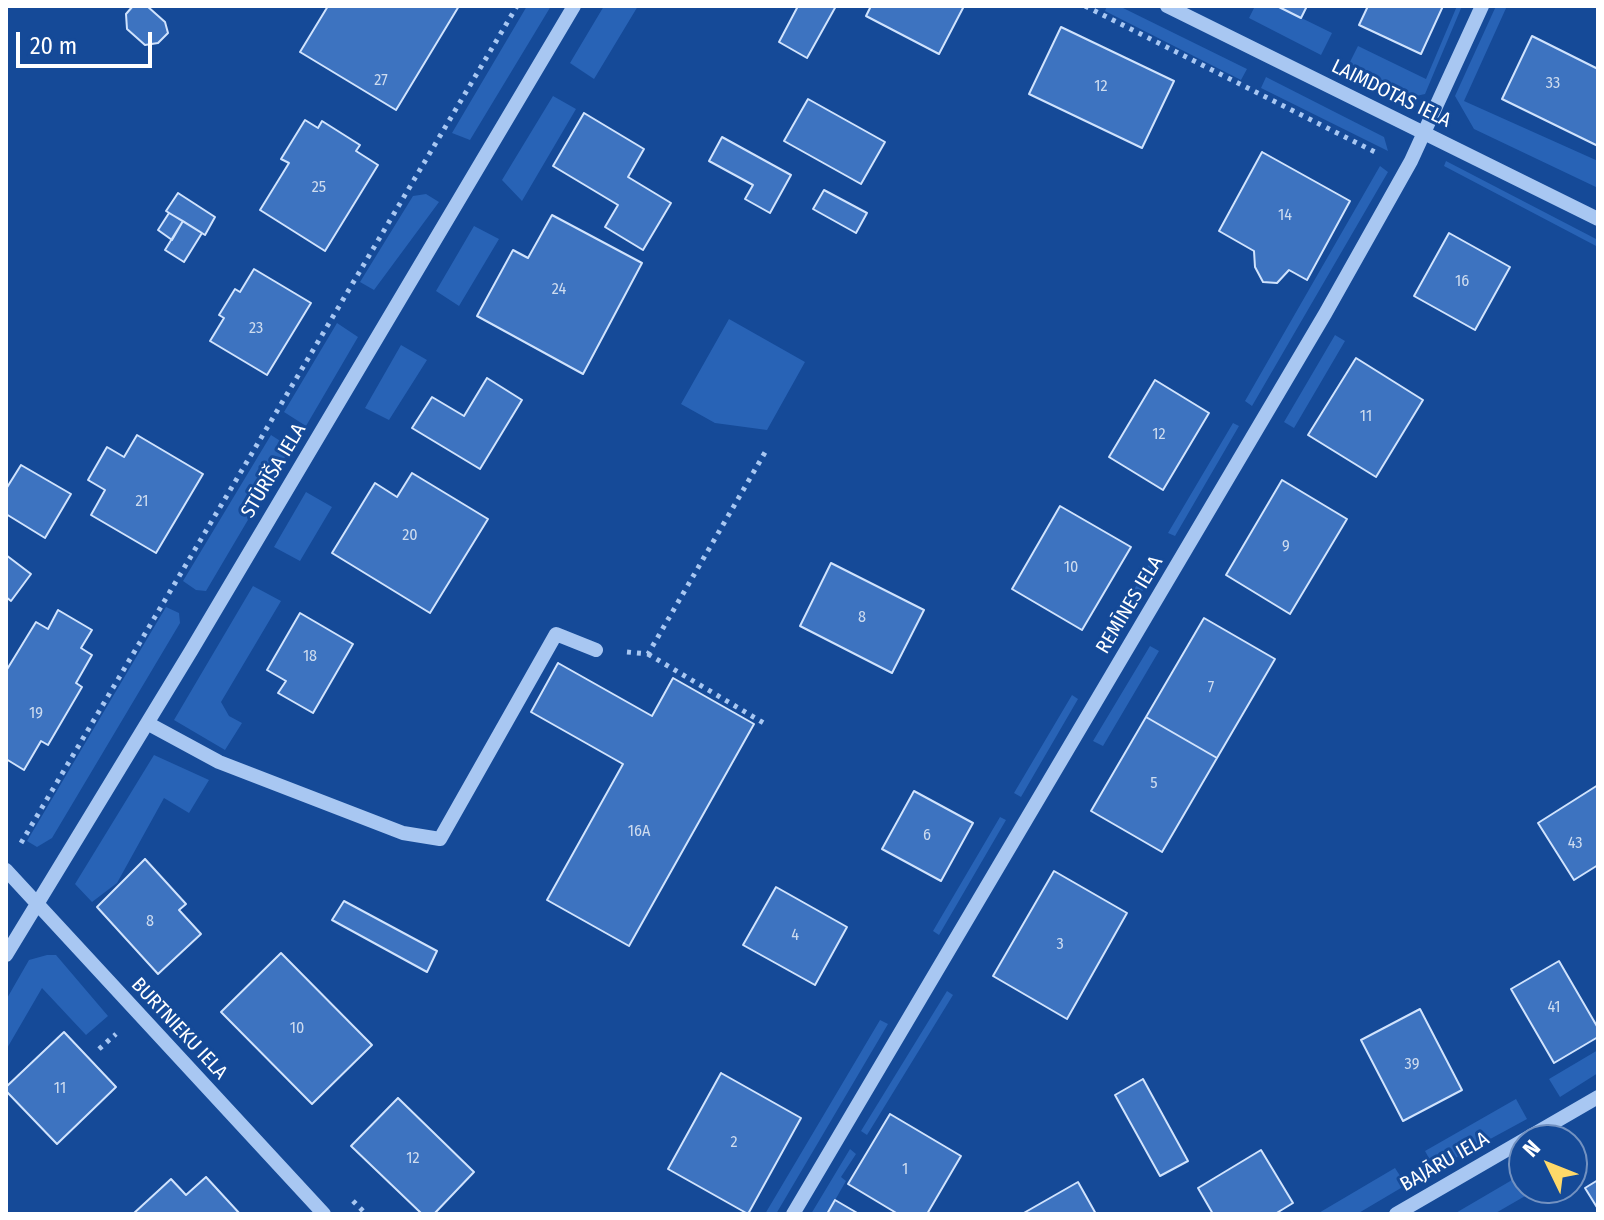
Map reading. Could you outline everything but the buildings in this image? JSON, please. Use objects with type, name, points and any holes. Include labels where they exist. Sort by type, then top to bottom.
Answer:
[{"type":"street","name":"STŪRĪŠA IELA","points":[[6,955],[574,6]]},
{"type":"street","name":"LAIMDOTAS IELA","points":[[1167,6],[1598,219]]},
{"type":"street","name":"REMĪNES IELA","points":[[793,1214],[1325,314],[1425,132],[1482,6]]},
{"type":"street","points":[[147,723],[219,762],[403,833],[440,839],[556,634],[596,650]]},
{"type":"street","name":"BURTNIEKU IELA","points":[[6,870],[324,1214]]},
{"type":"street","name":"BAJĀRU IELA","points":[[1396,1214],[1598,1097]]},
{"type":"path","points":[[19,848],[517,6]]},
{"type":"path","points":[[648,654],[767,449]]},
{"type":"path","points":[[596,650],[648,654],[767,725]]},
{"type":"shaded area","points":[[527,6],[551,6],[470,140],[452,133]]},
{"type":"shaded area","points":[[604,6],[638,6],[594,79],[570,63]]},
{"type":"shaded area","points":[[1107,6],[1119,6],[1247,69],[1241,80],[1105,11]]},
{"type":"shaded area","points":[[1255,6],[1277,6],[1332,33],[1321,55],[1249,18]]},
{"type":"shaded area","points":[[1457,6],[1462,6],[1425,94],[1407,98],[1346,70],[1358,46],[1426,79]]},
{"type":"shaded area","points":[[1496,6],[1507,6],[1464,101],[1598,161],[1598,188],[1474,129],[1455,96]]},
{"type":"shaded area","points":[[1266,77],[1384,137],[1388,151],[1261,88]]},
{"type":"shaded area","points":[[553,96],[576,109],[522,201],[502,180]]},
{"type":"shaded area","points":[[1446,161],[1598,240],[1598,247],[1444,166]]},
{"type":"shaded area","points":[[1380,166],[1388,172],[1252,406],[1245,401]]},
{"type":"shaded area","points":[[426,194],[439,202],[374,290],[360,282],[413,196]]},
{"type":"shaded area","points":[[474,226],[499,239],[459,306],[436,291]]},
{"type":"shaded area","points":[[729,319],[805,362],[767,430],[715,423],[681,404]]},
{"type":"shaded area","points":[[337,323],[358,337],[306,426],[284,412]]},
{"type":"shaded area","points":[[1335,335],[1345,341],[1294,428],[1284,422]]},
{"type":"shaded area","points":[[401,345],[427,360],[389,420],[365,408]]},
{"type":"shaded area","points":[[1233,423],[1239,426],[1175,536],[1168,533]]},
{"type":"shaded area","points":[[271,435],[285,444],[288,452],[206,591],[196,590],[183,581]]},
{"type":"shaded area","points":[[306,492],[332,507],[300,561],[274,547]]},
{"type":"shaded area","points":[[1154,556],[1161,561],[1105,651],[1100,647]]},
{"type":"shaded area","points":[[253,586],[281,601],[221,702],[229,716],[242,723],[225,750],[174,720]]},
{"type":"shaded area","points":[[166,607],[179,613],[180,623],[52,838],[37,847],[27,841]]},
{"type":"shaded area","points":[[1150,646],[1159,651],[1103,746],[1093,741]]},
{"type":"shaded area","points":[[1072,695],[1078,699],[1021,797],[1014,793]]},
{"type":"shaded area","points":[[154,755],[209,780],[189,813],[164,798],[117,883],[92,902],[75,884]]},
{"type":"shaded area","points":[[1000,817],[1006,820],[939,935],[933,931]]},
{"type":"shaded area","points":[[56,955],[108,1016],[86,1035],[42,988],[6,1050],[6,1000],[29,960]]},
{"type":"shaded area","points":[[947,991],[953,995],[867,1135],[861,1131]]},
{"type":"shaded area","points":[[880,1020],[888,1024],[776,1214],[765,1214]]},
{"type":"shaded area","points":[[1598,1050],[1598,1073],[1560,1097],[1549,1079]]},
{"type":"shaded area","points":[[1516,1099],[1527,1119],[1518,1124],[1508,1124],[1508,1129],[1435,1169],[1425,1151]]},
{"type":"shaded area","points":[[850,1149],[856,1154],[841,1177],[846,1181],[827,1214],[811,1214]]},
{"type":"shaded area","points":[[1395,1168],[1406,1185],[1357,1214],[1317,1214]]},
{"type":"shaded area","points":[[1508,1182],[1508,1204],[1511,1204],[1494,1214],[1454,1214]]}]
